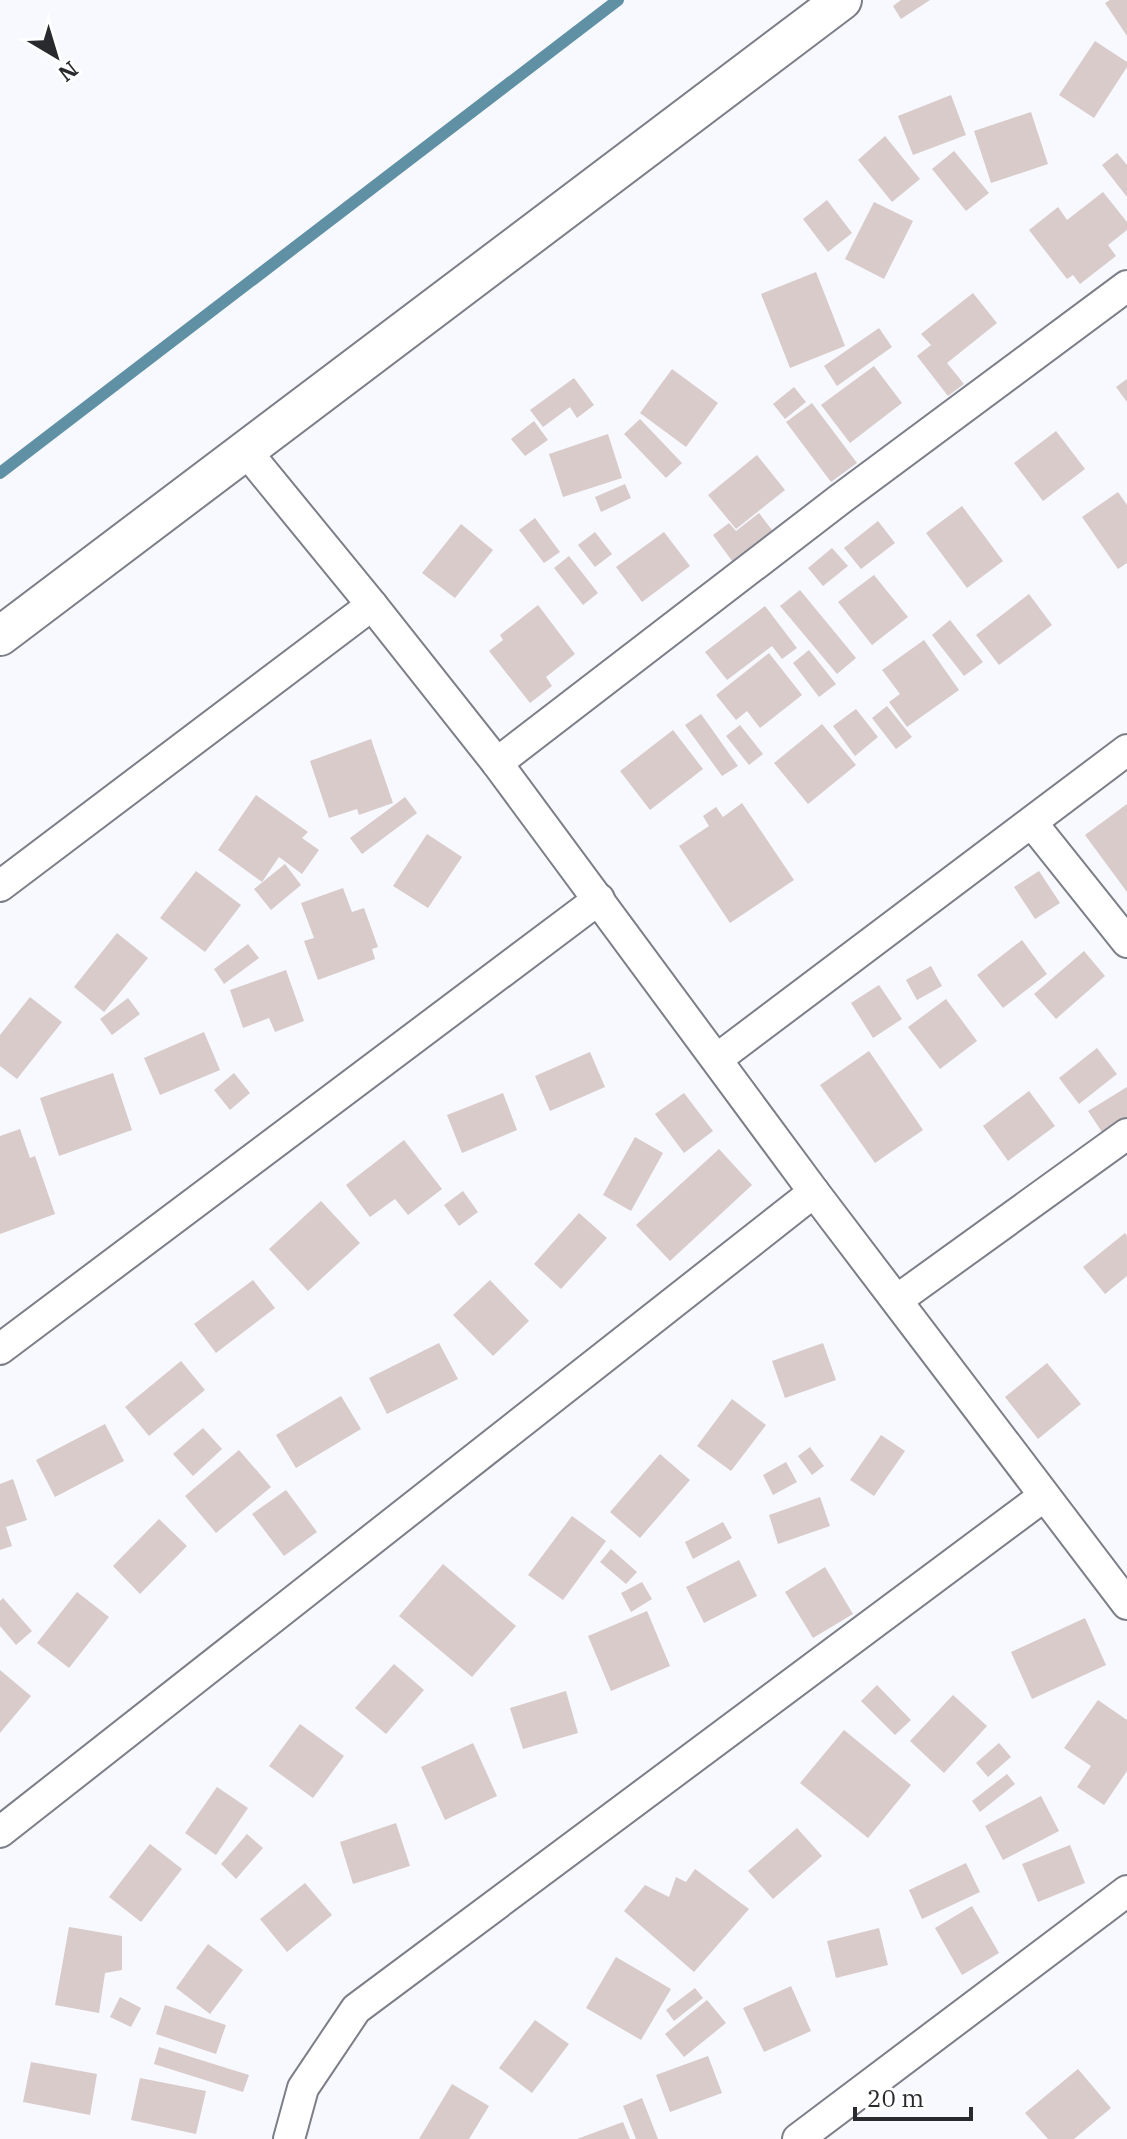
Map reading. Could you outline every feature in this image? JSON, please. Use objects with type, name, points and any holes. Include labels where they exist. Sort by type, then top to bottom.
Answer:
[{"type":"street","points":[[0,636],[842,0]]},
{"type":"street","points":[[497,763],[839,500],[1127,286]]},
{"type":"street","points":[[246,451],[497,763],[814,1192],[1044,1496],[1122,1585]]},
{"type":"street","points":[[0,886],[372,605]]},
{"type":"street","points":[[717,1059],[1127,750]]},
{"type":"street","points":[[1032,823],[1127,942]]},
{"type":"street","points":[[0,1349],[599,899]]},
{"type":"street","points":[[897,1300],[1127,1134]]},
{"type":"street","points":[[0,1832],[814,1192]]},
{"type":"street","points":[[289,2139],[303,2088],[356,2009],[1044,1496]]},
{"type":"street","points":[[798,2139],[1127,1891]]},
{"type":"building","points":[[901,0],[930,0],[901,19],[893,6]]},
{"type":"building","points":[[1127,0],[1127,36],[1105,3]]},
{"type":"building","points":[[1095,41],[1127,62],[1127,67],[1094,118],[1059,95]]},
{"type":"building","points":[[951,95],[966,135],[913,155],[898,116]]},
{"type":"building","points":[[1031,112],[1048,164],[991,183],[974,131]]},
{"type":"building","points":[[885,136],[920,179],[892,202],[858,160]]},
{"type":"building","points":[[954,151],[989,193],[966,211],[932,169]]},
{"type":"building","points":[[1117,153],[1127,165],[1127,197],[1102,165]]},
{"type":"building","points":[[1103,192],[1127,222],[1127,230],[1108,245],[1116,256],[1080,284],[1073,275],[1067,279],[1029,230],[1058,207],[1067,220]]},
{"type":"building","points":[[827,200],[852,233],[828,252],[803,219]]},
{"type":"building","points":[[874,202],[913,221],[884,279],[845,259]]},
{"type":"building","points":[[816,272],[845,346],[790,368],[761,294]]},
{"type":"building","points":[[973,293],[997,323],[947,363],[964,384],[948,396],[917,356],[931,345],[921,334]]},
{"type":"building","points":[[879,328],[892,347],[837,386],[824,366]]},
{"type":"building","points":[[874,366],[902,403],[850,443],[821,405]]},
{"type":"building","points":[[672,369],[718,403],[686,447],[640,413]]},
{"type":"building","points":[[574,378],[594,405],[577,418],[570,407],[543,427],[530,410]]},
{"type":"building","points":[[1127,379],[1127,402],[1116,387]]},
{"type":"building","points":[[794,387],[806,402],[785,419],[773,404]]},
{"type":"building","points":[[812,403],[857,463],[831,482],[786,422]]},
{"type":"building","points":[[640,419],[682,463],[666,478],[624,434]]},
{"type":"building","points":[[534,421],[548,440],[525,456],[511,439]]},
{"type":"building","points":[[1056,431],[1085,469],[1043,501],[1014,463]]},
{"type":"building","points":[[608,434],[622,478],[563,497],[549,454]]},
{"type":"building","points":[[757,455],[785,490],[736,529],[708,495]]},
{"type":"building","points":[[625,484],[631,498],[601,512],[595,497]]},
{"type":"building","points":[[1118,492],[1127,505],[1127,563],[1118,569],[1082,517]]},
{"type":"building","points":[[962,506],[1003,561],[967,588],[926,533]]},
{"type":"building","points":[[759,513],[775,534],[735,565],[713,535],[729,523],[736,531]]},
{"type":"building","points":[[535,518],[560,552],[544,563],[519,530]]},
{"type":"building","points":[[878,521],[895,543],[861,569],[844,548]]},
{"type":"building","points":[[461,524],[493,550],[455,598],[422,573]]},
{"type":"building","points":[[595,532],[612,554],[595,567],[578,545]]},
{"type":"building","points":[[664,532],[690,566],[642,602],[616,567]]},
{"type":"building","points":[[832,548],[848,566],[823,586],[808,568]]},
{"type":"building","points":[[569,556],[598,593],[583,605],[554,568]]},
{"type":"building","points":[[874,575],[908,617],[872,645],[838,602]]},
{"type":"building","points":[[800,590],[856,658],[837,674],[780,606]]},
{"type":"building","points":[[1029,594],[1052,625],[999,665],[976,635]]},
{"type":"building","points":[[538,605],[575,654],[546,677],[552,686],[530,703],[489,651],[503,640],[500,635]]},
{"type":"building","points":[[765,606],[797,648],[782,659],[772,646],[727,680],[705,652]]},
{"type":"building","points":[[950,620],[983,662],[964,676],[932,635]]},
{"type":"building","points":[[924,640],[959,690],[907,727],[889,702],[900,694],[882,670]]},
{"type":"building","points":[[809,650],[836,684],[819,697],[793,663]]},
{"type":"building","points":[[769,653],[802,695],[760,728],[747,711],[736,720],[716,695]]},
{"type":"building","points":[[887,706],[912,737],[896,749],[872,718]]},
{"type":"building","points":[[856,709],[878,737],[855,756],[833,726]]},
{"type":"building","points":[[701,714],[738,766],[722,776],[685,725]]},
{"type":"building","points":[[822,724],[856,765],[808,804],[774,763]]},
{"type":"building","points":[[740,725],[763,754],[749,765],[726,736]]},
{"type":"building","points":[[673,730],[703,769],[650,810],[620,771]]},
{"type":"building","points":[[371,739],[393,803],[359,815],[357,809],[329,818],[310,761]]},
{"type":"building","points":[[256,795],[308,832],[302,838],[319,850],[302,874],[279,857],[262,882],[218,850]]},
{"type":"building","points":[[405,797],[417,813],[362,854],[350,838]]},
{"type":"building","points":[[742,803],[794,880],[730,923],[679,846],[709,826],[703,816],[716,807],[723,817]]},
{"type":"building","points":[[1127,804],[1127,892],[1085,835]]},
{"type":"building","points":[[427,834],[462,857],[428,908],[393,886]]},
{"type":"building","points":[[285,864],[301,885],[271,910],[254,889]]},
{"type":"building","points":[[196,871],[241,905],[205,952],[160,918]]},
{"type":"building","points":[[1039,871],[1060,903],[1035,919],[1014,887]]},
{"type":"building","points":[[343,888],[352,912],[364,908],[378,947],[372,949],[375,959],[318,980],[304,941],[314,938],[301,903]]},
{"type":"building","points":[[117,933],[148,958],[104,1012],[74,987]]},
{"type":"building","points":[[1022,940],[1047,974],[1003,1008],[977,975]]},
{"type":"building","points":[[248,944],[259,958],[224,984],[214,969]]},
{"type":"building","points":[[1084,951],[1105,976],[1056,1019],[1034,994]]},
{"type":"building","points":[[931,966],[942,986],[917,1000],[906,980]]},
{"type":"building","points":[[286,970],[304,1021],[275,1032],[269,1018],[243,1028],[230,990]]},
{"type":"building","points":[[879,985],[902,1019],[873,1038],[851,1003]]},
{"type":"building","points":[[30,997],[62,1022],[17,1079],[0,1066],[0,1035]]},
{"type":"building","points":[[128,998],[140,1014],[112,1035],[100,1019]]},
{"type":"building","points":[[946,999],[977,1041],[940,1069],[908,1027]]},
{"type":"building","points":[[204,1032],[220,1070],[160,1095],[144,1058]]},
{"type":"building","points":[[1097,1048],[1117,1074],[1079,1104],[1059,1078]]},
{"type":"building","points":[[869,1051],[923,1130],[875,1163],[820,1085]]},
{"type":"building","points":[[590,1052],[605,1087],[550,1111],[535,1076]]},
{"type":"building","points":[[113,1073],[132,1130],[59,1156],[40,1098]]},
{"type":"building","points":[[234,1073],[250,1093],[230,1110],[214,1090]]},
{"type":"building","points":[[1127,1087],[1127,1125],[1106,1138],[1088,1111]]},
{"type":"building","points":[[1029,1091],[1055,1126],[1008,1161],[983,1126]]},
{"type":"building","points":[[503,1093],[517,1130],[462,1153],[447,1115]]},
{"type":"building","points":[[684,1093],[713,1131],[684,1153],[655,1114]]},
{"type":"building","points":[[20,1129],[30,1158],[35,1156],[55,1214],[0,1234],[0,1136]]},
{"type":"building","points":[[635,1137],[663,1153],[631,1211],[603,1195]]},
{"type":"building","points":[[404,1140],[442,1189],[408,1215],[395,1199],[370,1217],[346,1185]]},
{"type":"building","points":[[719,1149],[752,1185],[670,1261],[636,1225]]},
{"type":"building","points":[[463,1191],[478,1212],[459,1226],[444,1205]]},
{"type":"building","points":[[321,1201],[360,1243],[308,1291],[269,1249]]},
{"type":"building","points":[[579,1213],[607,1238],[561,1289],[534,1264]]},
{"type":"building","points":[[1125,1233],[1127,1276],[1105,1294],[1083,1267]]},
{"type":"building","points":[[253,1280],[275,1308],[216,1353],[194,1324]]},
{"type":"building","points":[[490,1280],[529,1321],[493,1356],[453,1315]]},
{"type":"building","points":[[439,1343],[458,1379],[387,1414],[369,1378]]},
{"type":"building","points":[[823,1343],[836,1380],[785,1398],[772,1361]]},
{"type":"building","points":[[181,1361],[205,1390],[149,1436],[125,1407]]},
{"type":"building","points":[[1047,1363],[1081,1404],[1038,1439],[1005,1397]]},
{"type":"building","points":[[341,1396],[361,1429],[296,1468],[276,1435]]},
{"type":"building","points":[[732,1399],[766,1425],[731,1471],[697,1446]]},
{"type":"building","points":[[105,1424],[124,1461],[55,1497],[36,1460]]},
{"type":"building","points":[[203,1428],[222,1449],[193,1476],[173,1454]]},
{"type":"building","points":[[881,1435],[905,1451],[874,1496],[850,1480]]},
{"type":"building","points":[[810,1447],[824,1466],[812,1475],[798,1456]]},
{"type":"building","points":[[239,1450],[271,1487],[216,1533],[185,1496]]},
{"type":"building","points":[[660,1454],[690,1480],[640,1538],[610,1512]]},
{"type":"building","points":[[786,1462],[797,1482],[773,1495],[763,1475]]},
{"type":"building","points":[[13,1479],[27,1520],[6,1527],[12,1546],[0,1550],[0,1484]]},
{"type":"building","points":[[286,1490],[317,1532],[284,1556],[252,1514]]},
{"type":"building","points":[[820,1497],[830,1526],[778,1544],[769,1515]]},
{"type":"building","points":[[572,1516],[606,1541],[563,1600],[528,1575]]},
{"type":"building","points":[[159,1519],[187,1546],[140,1594],[113,1566]]},
{"type":"building","points":[[723,1522],[732,1538],[693,1559],[685,1542]]},
{"type":"building","points":[[611,1549],[637,1572],[626,1584],[600,1562]]},
{"type":"building","points":[[739,1560],[757,1596],[704,1623],[686,1587]]},
{"type":"building","points":[[443,1564],[516,1626],[472,1677],[399,1616]]},
{"type":"building","points":[[825,1567],[853,1614],[813,1638],[785,1592]]},
{"type":"building","points":[[642,1582],[652,1599],[631,1612],[621,1593]]},
{"type":"building","points":[[77,1592],[109,1617],[69,1668],[37,1643]]},
{"type":"building","points":[[3,1598],[32,1631],[16,1645],[0,1626],[0,1601]]},
{"type":"building","points":[[647,1611],[670,1666],[611,1691],[588,1636]]},
{"type":"building","points":[[1085,1618],[1106,1665],[1032,1699],[1011,1652]]},
{"type":"building","points":[[394,1664],[424,1690],[386,1734],[355,1708]]},
{"type":"building","points":[[0,1670],[31,1696],[0,1733]]},
{"type":"building","points":[[877,1685],[911,1720],[895,1735],[861,1701]]},
{"type":"building","points":[[566,1691],[578,1733],[523,1749],[510,1708]]},
{"type":"building","points":[[953,1695],[987,1726],[944,1773],[910,1741]]},
{"type":"building","points":[[1098,1700],[1127,1720],[1127,1771],[1104,1805],[1077,1787],[1091,1766],[1064,1748]]},
{"type":"building","points":[[300,1724],[344,1756],[313,1798],[269,1766]]},
{"type":"building","points":[[844,1730],[911,1785],[868,1838],[800,1783]]},
{"type":"building","points":[[473,1743],[497,1796],[445,1820],[421,1767]]},
{"type":"building","points":[[999,1743],[1011,1757],[988,1777],[976,1763]]},
{"type":"building","points":[[1007,1774],[1015,1784],[980,1812],[972,1801]]},
{"type":"building","points":[[217,1787],[248,1808],[216,1855],[185,1833]]},
{"type":"building","points":[[1041,1796],[1059,1831],[1003,1860],[985,1826]]},
{"type":"building","points":[[396,1823],[410,1866],[353,1884],[340,1842]]},
{"type":"building","points":[[797,1828],[822,1856],[773,1899],[748,1871]]},
{"type":"building","points":[[247,1834],[263,1848],[236,1879],[221,1864]]},
{"type":"building","points":[[150,1844],[182,1869],[141,1922],[109,1897]]},
{"type":"building","points":[[1070,1845],[1085,1883],[1038,1902],[1022,1864]]},
{"type":"building","points":[[966,1863],[980,1892],[922,1919],[909,1890]]},
{"type":"building","points":[[695,1869],[749,1909],[694,1972],[624,1911],[645,1885],[669,1897],[676,1877],[686,1882]]},
{"type":"building","points":[[305,1883],[332,1915],[287,1952],[260,1919]]},
{"type":"building","points":[[972,1906],[999,1953],[962,1975],[935,1928]]},
{"type":"building","points":[[69,1927],[122,1936],[122,1970],[105,1973],[99,2013],[55,2005]]},
{"type":"building","points":[[879,1928],[888,1965],[836,1978],[827,1941]]},
{"type":"building","points":[[208,1944],[243,1970],[210,2014],[176,1988]]},
{"type":"building","points":[[616,1957],[671,1989],[641,2040],[586,2008]]},
{"type":"building","points":[[791,1986],[811,2031],[764,2052],[743,2008]]},
{"type":"building","points":[[695,1988],[703,1998],[674,2021],[666,2010]]},
{"type":"building","points":[[120,1997],[141,2008],[131,2027],[110,2017]]},
{"type":"building","points":[[707,2000],[726,2023],[684,2057],[665,2034]]},
{"type":"building","points":[[165,2005],[226,2025],[216,2054],[156,2034]]},
{"type":"building","points":[[535,2020],[569,2044],[532,2093],[499,2068]]},
{"type":"building","points":[[159,2047],[249,2075],[243,2092],[154,2064]]},
{"type":"building","points":[[708,2056],[722,2093],[670,2112],[656,2075]]},
{"type":"building","points":[[31,2062],[97,2074],[90,2115],[23,2102]]},
{"type":"building","points":[[1078,2069],[1111,2108],[1074,2139],[1048,2139],[1025,2113]]},
{"type":"building","points":[[140,2078],[206,2091],[196,2134],[131,2120]]},
{"type":"building","points":[[452,2084],[489,2106],[469,2139],[419,2139]]},
{"type":"building","points":[[642,2098],[658,2139],[636,2139],[623,2106]]},
{"type":"building","points":[[623,2122],[630,2139],[577,2139]]},
{"type":"waterway","points":[[0,473],[618,0]]}]
